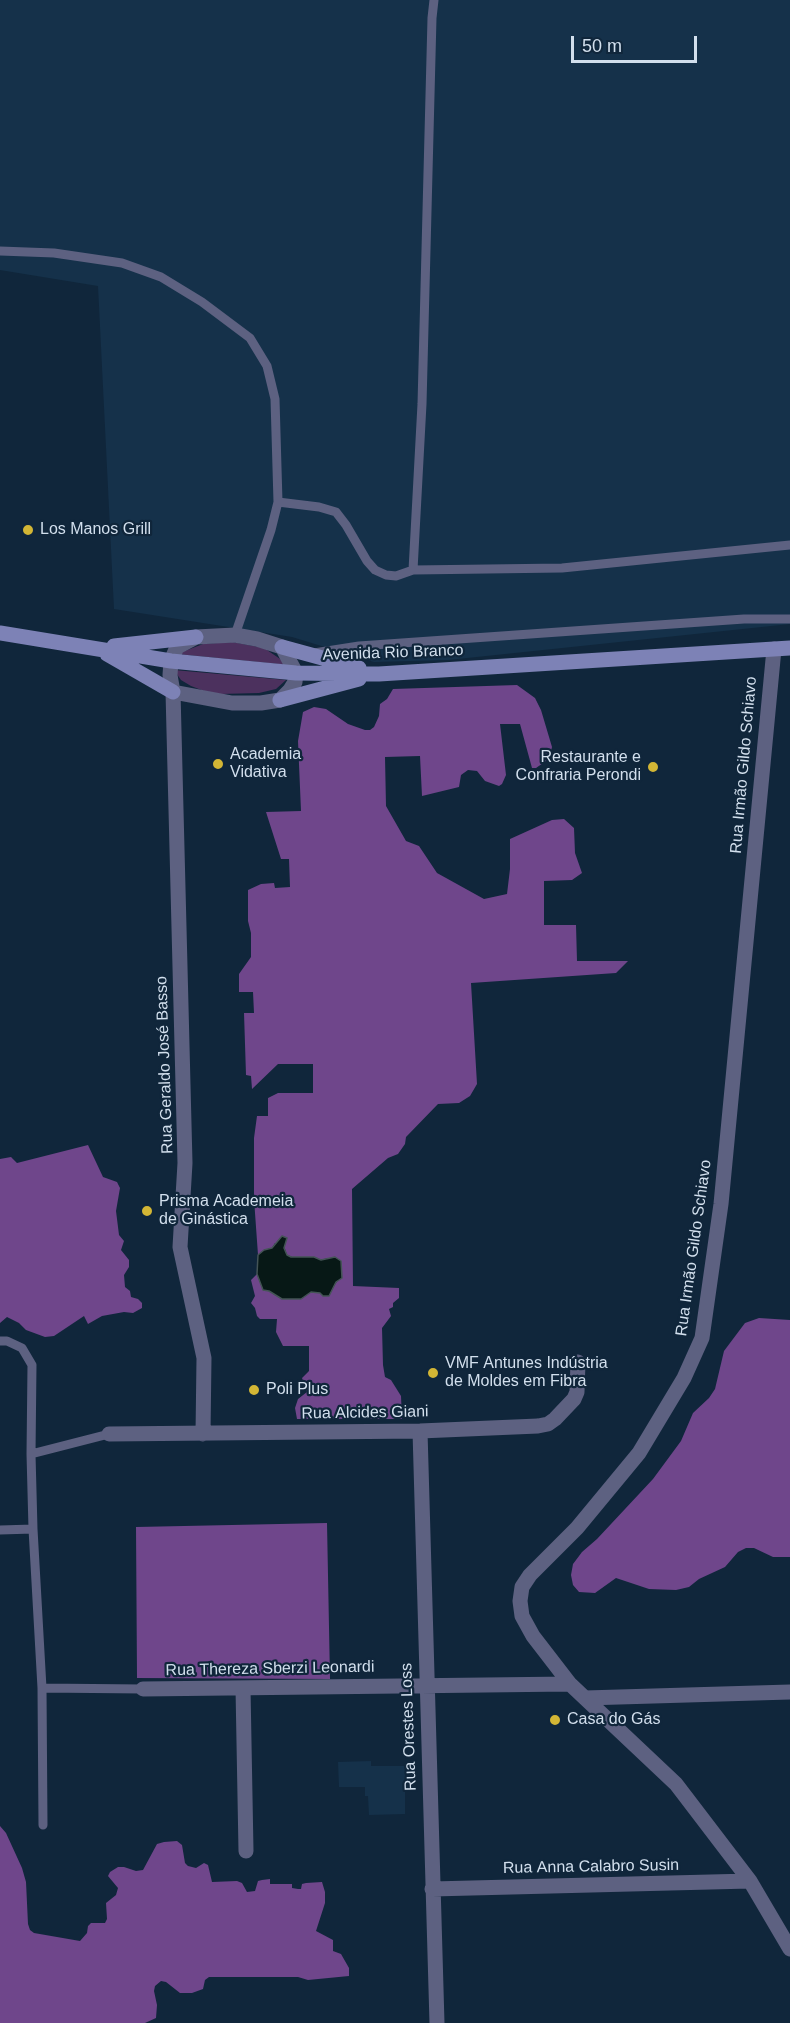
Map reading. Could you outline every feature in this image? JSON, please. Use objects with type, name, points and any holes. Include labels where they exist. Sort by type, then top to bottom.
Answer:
[{"type":"main road","name":"Avenida Rio Branco","points":[[0,633],[171,661],[296,673],[379,674],[790,648]]},
{"type":"main road","points":[[96,649],[196,637]]},
{"type":"main road","points":[[282,647],[379,674]]},
{"type":"main road","points":[[96,649],[173,692]]},
{"type":"main road","points":[[280,700],[379,674]]},
{"type":"street","points":[[171,661],[177,647],[196,637],[235,635],[282,647],[296,673],[290,690],[280,700],[261,703],[232,703],[173,692]]},
{"type":"street","name":"Rua Irmão Gildo Schiavo","points":[[774,649],[721,1204],[702,1338],[684,1378],[639,1453],[577,1528],[530,1575],[522,1587],[520,1601],[522,1616],[533,1636],[570,1684],[676,1784],[750,1881],[790,1948]]},
{"type":"street","name":"Rua Geraldo José Basso","points":[[171,661],[185,1163],[180,1247],[204,1358],[203,1434]]},
{"type":"street","name":"Rua Alcides Giani","points":[[109,1434],[420,1431],[538,1426],[548,1424],[563,1413],[574,1399],[577,1392],[578,1362]]},
{"type":"street","name":"Rua Orestes Loss","points":[[420,1431],[437,2023]]},
{"type":"street","name":"Rua Thereza Sberzi Leonardi","points":[[143,1689],[570,1684]]},
{"type":"street","points":[[243,1688],[246,1851]]},
{"type":"street","points":[[585,1698],[790,1692]]},
{"type":"street","name":"Rua Anna Calabro Susin","points":[[432,1889],[750,1881]]},
{"type":"lane","points":[[413,570],[422,404],[434,0]]},
{"type":"lane","points":[[0,251],[54,253],[122,263],[160,277],[202,302],[250,338],[267,366],[275,399],[278,502],[271,530],[235,635]]},
{"type":"lane","points":[[278,502],[319,507],[336,512],[375,570],[396,576],[413,570],[562,568],[790,545]]},
{"type":"lane","points":[[307,654],[371,645],[744,619],[790,619]]},
{"type":"lane","points":[[0,1341],[7,1341],[22,1348],[32,1365],[31,1454],[42,1688],[43,1825]]},
{"type":"lane","points":[[31,1454],[109,1434]]},
{"type":"lane","points":[[0,1530],[33,1529]]},
{"type":"lane","name":"Rua Thereza Sberzi Leonardi","points":[[42,1688],[143,1689]]},
{"type":"shaded area","points":[[0,0],[790,0],[790,624],[448,660],[374,662],[292,637],[114,609],[98,286],[0,270]]},
{"type":"shaded area","points":[[232,642],[264,648],[289,665],[177,654],[203,644]]},
{"type":"shaded area","points":[[174,670],[286,680],[276,689],[259,693],[220,694],[191,686],[181,680]]},
{"type":"shaded area","points":[[517,685],[535,698],[541,710],[552,747],[546,761],[532,768],[520,724],[500,724],[506,775],[502,784],[499,786],[485,781],[477,771],[468,770],[461,775],[459,787],[422,796],[420,756],[385,757],[386,806],[406,841],[419,846],[437,873],[484,899],[507,894],[510,839],[552,820],[564,819],[574,828],[575,853],[582,873],[572,880],[544,881],[544,925],[576,925],[577,961],[628,961],[616,973],[471,983],[477,1084],[470,1096],[459,1103],[438,1104],[406,1137],[405,1144],[398,1154],[388,1158],[352,1189],[353,1286],[399,1288],[399,1298],[389,1309],[391,1316],[382,1328],[385,1377],[391,1380],[401,1396],[402,1419],[297,1419],[295,1408],[298,1399],[307,1392],[302,1378],[309,1371],[309,1346],[283,1346],[276,1332],[277,1319],[260,1319],[257,1316],[251,1303],[255,1296],[251,1280],[257,1274],[263,1290],[283,1299],[301,1299],[311,1292],[330,1292],[338,1280],[341,1261],[329,1258],[319,1260],[314,1257],[295,1258],[287,1255],[284,1246],[275,1243],[272,1248],[258,1255],[254,1199],[254,1138],[257,1116],[268,1116],[268,1098],[278,1093],[313,1093],[313,1064],[278,1064],[252,1089],[251,1076],[246,1075],[244,1013],[254,1013],[253,992],[239,992],[239,974],[251,957],[248,890],[261,884],[274,883],[275,888],[290,887],[289,859],[281,859],[266,812],[301,811],[298,741],[303,712],[314,707],[326,709],[348,724],[370,730],[379,716],[380,704],[387,699],[393,689]]},
{"type":"shaded area","points":[[88,1145],[103,1177],[117,1182],[120,1188],[116,1211],[119,1235],[124,1241],[121,1250],[129,1260],[129,1267],[124,1275],[125,1287],[130,1291],[131,1297],[142,1303],[142,1308],[133,1313],[124,1312],[102,1316],[88,1324],[84,1316],[54,1336],[45,1337],[26,1330],[19,1323],[7,1317],[0,1323],[0,1159],[11,1157],[17,1163]]},
{"type":"shaded area","points":[[282,1236],[287,1238],[284,1248],[287,1255],[291,1257],[314,1257],[321,1260],[335,1257],[341,1261],[342,1278],[336,1282],[329,1296],[311,1292],[301,1299],[282,1299],[263,1290],[257,1274],[258,1255],[272,1248]]},
{"type":"shaded area","points":[[759,1318],[790,1320],[790,1557],[773,1557],[754,1548],[746,1548],[738,1552],[725,1567],[699,1579],[689,1587],[676,1590],[649,1589],[616,1578],[595,1593],[579,1592],[573,1585],[571,1575],[573,1564],[653,1479],[681,1441],[693,1413],[715,1389],[724,1351],[745,1323]]},
{"type":"shaded area","points":[[327,1523],[330,1679],[137,1678],[136,1527]]},
{"type":"shaded area","points":[[371,1761],[371,1766],[405,1766],[405,1814],[369,1815],[365,1787],[339,1787],[338,1762]]},
{"type":"shaded area","points":[[0,1826],[6,1833],[22,1868],[26,1882],[28,1924],[34,1933],[80,1941],[87,1933],[91,1923],[105,1923],[107,1919],[106,1903],[116,1895],[118,1888],[108,1876],[110,1872],[118,1867],[136,1871],[143,1870],[157,1844],[177,1841],[182,1845],[185,1863],[188,1866],[196,1868],[204,1863],[208,1865],[212,1882],[237,1881],[242,1883],[247,1892],[255,1891],[258,1881],[262,1880],[270,1879],[270,1884],[292,1884],[292,1888],[298,1889],[301,1889],[302,1884],[322,1882],[325,1903],[316,1931],[333,1940],[333,1951],[341,1954],[349,1968],[349,1976],[308,1980],[298,1977],[209,1977],[205,1980],[203,1989],[192,1993],[180,1993],[166,1982],[161,1981],[155,1986],[154,1991],[157,2005],[156,2018],[145,2023],[0,2023]]},
{"type":"place","name":"Los Manos Grill","points":[[28,530]]},
{"type":"place","name":"Academia Vidativa","points":[[218,764]]},
{"type":"place","name":"Restaurante e Confraria Perondi","points":[[653,767]]},
{"type":"place","name":"Prisma Academeia de Ginástica","points":[[147,1211]]},
{"type":"place","name":"VMF Antunes Indústria de Moldes em Fibra","points":[[433,1373]]},
{"type":"place","name":"Poli Plus","points":[[254,1390]]},
{"type":"place","name":"Casa do Gás","points":[[555,1720]]}]
